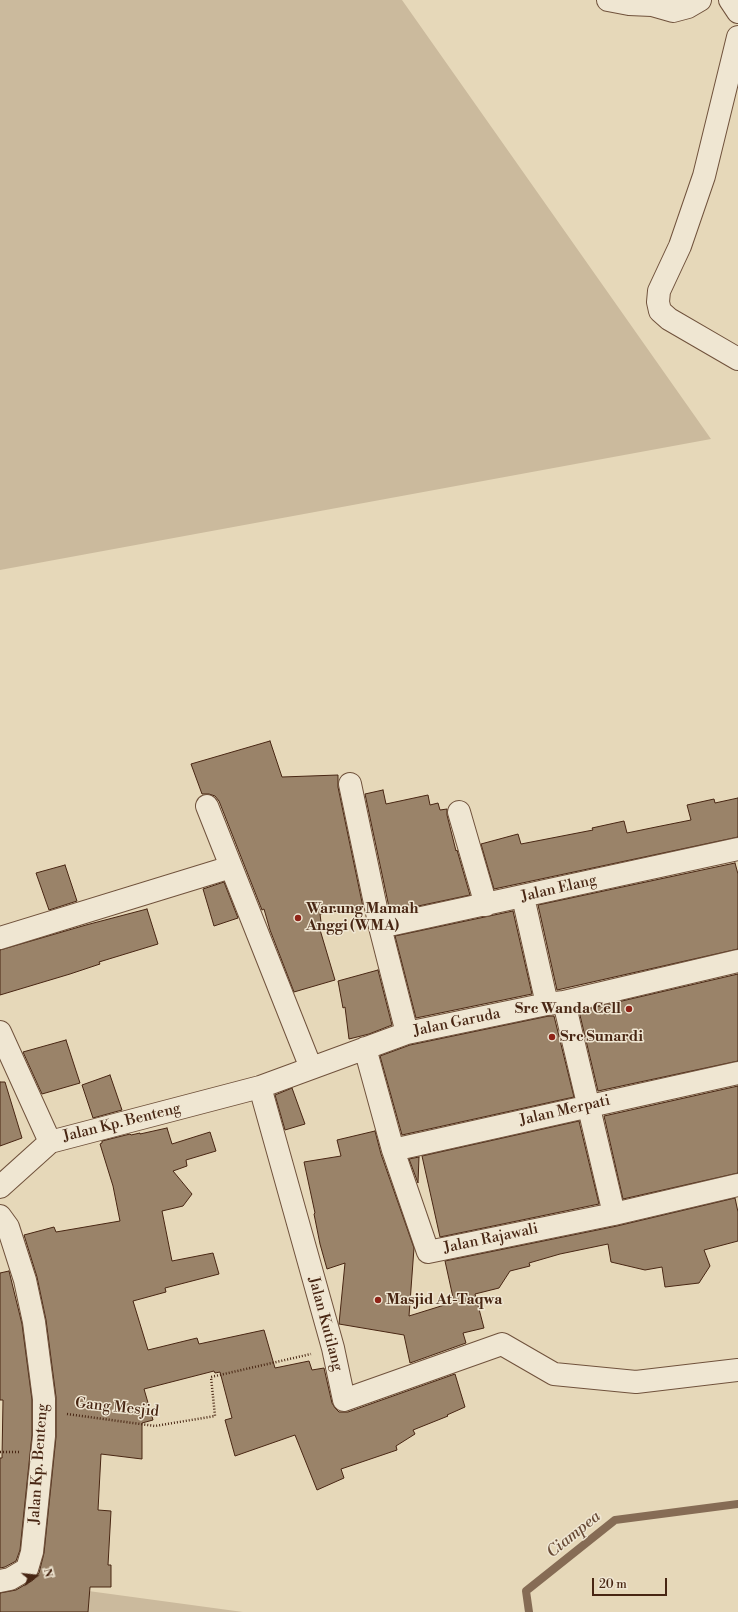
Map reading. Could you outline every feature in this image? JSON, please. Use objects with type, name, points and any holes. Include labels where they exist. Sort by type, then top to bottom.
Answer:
[{"type":"street","points":[[608,0],[629,4],[652,5],[673,11],[688,7],[700,0]]},
{"type":"street","points":[[730,0],[738,12]]},
{"type":"street","points":[[738,37],[704,176],[680,246],[659,291],[658,302],[660,312],[669,319],[738,359]]},
{"type":"street","points":[[350,784],[380,928],[407,1033]]},
{"type":"street","points":[[207,806],[311,1068]]},
{"type":"street","points":[[458,812],[486,905]]},
{"type":"street","name":"Jalan Elang","points":[[380,928],[738,849]]},
{"type":"street","points":[[0,938],[232,867]]},
{"type":"street","points":[[523,897],[555,1003],[589,1106],[614,1214]]},
{"type":"street","name":"Jalan Garuda","points":[[311,1068],[407,1033],[555,1003],[738,961]]},
{"type":"street","points":[[0,1032],[50,1142]]},
{"type":"street","name":"Jalan Rajawali","points":[[365,1048],[393,1150],[428,1252],[614,1214],[738,1185]]},
{"type":"street","name":"Jalan Kp. Benteng","points":[[0,1187],[50,1142],[260,1087],[311,1068]]},
{"type":"street","name":"Jalan Merpati","points":[[393,1150],[738,1073]]},
{"type":"street","name":"Jalan Kutilang","points":[[260,1087],[333,1348],[344,1400],[502,1344],[554,1374],[636,1382],[738,1370]]},
{"type":"street","name":"Jalan Kp. Benteng","points":[[0,1216],[8,1227],[24,1280],[34,1322],[40,1364],[44,1411],[43,1452],[32,1552],[27,1569],[10,1579],[0,1581]]},
{"type":"path","name":"Gang Mesjid","points":[[44,1411],[155,1426],[215,1416],[211,1377],[333,1348]]},
{"type":"shaded area","points":[[0,0],[402,0],[711,439],[0,570]]},
{"type":"shaded area","points":[[0,1579],[243,1612],[0,1612]]},
{"type":"building","points":[[270,741],[282,777],[338,775],[338,787],[363,907],[320,914],[321,922],[318,923],[335,980],[294,992],[270,930],[264,909],[262,910],[219,801],[215,796],[202,794],[191,764]]},
{"type":"building","points":[[383,790],[386,804],[428,795],[430,805],[438,803],[440,810],[447,809],[447,815],[456,851],[457,850],[470,895],[390,912],[365,794]]},
{"type":"building","points":[[738,798],[738,837],[494,889],[481,844],[518,834],[521,844],[593,830],[592,828],[624,821],[627,833],[691,820],[687,805],[714,799],[715,803]]},
{"type":"building","points":[[735,863],[738,874],[738,949],[557,990],[538,905]]},
{"type":"building","points":[[65,865],[77,901],[49,910],[36,873]]},
{"type":"building","points":[[224,882],[238,918],[214,926],[203,889]]},
{"type":"building","points":[[147,909],[158,944],[99,962],[100,964],[70,974],[0,995],[0,950]]},
{"type":"building","points":[[513,911],[532,994],[416,1018],[395,936]]},
{"type":"building","points":[[378,970],[392,1025],[369,1034],[349,1039],[345,1007],[343,1008],[338,981]]},
{"type":"building","points":[[738,974],[738,1061],[598,1091],[579,1011]]},
{"type":"building","points":[[554,1016],[574,1097],[402,1135],[380,1056],[410,1045]]},
{"type":"building","points":[[66,1040],[80,1083],[42,1094],[23,1052]]},
{"type":"building","points":[[110,1075],[122,1110],[93,1118],[82,1085]]},
{"type":"building","points":[[0,1082],[5,1082],[22,1138],[0,1146]]},
{"type":"building","points":[[738,1086],[738,1173],[623,1199],[604,1116]]},
{"type":"building","points":[[292,1088],[305,1124],[285,1130],[275,1095]]},
{"type":"building","points":[[579,1121],[599,1204],[440,1237],[422,1156]]},
{"type":"building","points":[[167,1128],[172,1144],[210,1132],[216,1151],[186,1160],[187,1166],[173,1171],[192,1194],[183,1206],[162,1211],[172,1261],[213,1253],[219,1274],[165,1288],[166,1292],[133,1301],[148,1350],[197,1338],[199,1344],[264,1330],[275,1368],[309,1361],[312,1370],[324,1368],[332,1403],[339,1412],[348,1412],[455,1374],[465,1407],[447,1415],[448,1416],[413,1430],[415,1434],[396,1446],[397,1450],[341,1469],[344,1478],[317,1490],[295,1435],[235,1456],[225,1420],[232,1418],[220,1372],[215,1373],[214,1371],[144,1389],[153,1420],[142,1423],[142,1459],[101,1454],[98,1510],[111,1511],[108,1565],[111,1565],[111,1587],[90,1587],[88,1612],[0,1612],[0,1593],[16,1590],[33,1580],[39,1573],[44,1553],[56,1437],[56,1397],[46,1320],[37,1277],[24,1235],[54,1227],[56,1232],[120,1221],[113,1186],[100,1144],[102,1141],[130,1134],[140,1134]]},
{"type":"building","points":[[375,1131],[381,1154],[414,1248],[409,1316],[454,1302],[445,1261],[617,1226],[735,1198],[738,1212],[738,1241],[704,1250],[710,1266],[699,1283],[665,1287],[662,1267],[645,1270],[611,1262],[608,1244],[560,1254],[529,1263],[530,1266],[510,1271],[499,1288],[475,1294],[484,1328],[463,1333],[466,1343],[410,1363],[404,1335],[339,1324],[345,1263],[327,1269],[320,1244],[304,1162],[341,1156],[337,1140]]},
{"type":"building","points":[[419,1157],[418,1183],[409,1159]]},
{"type":"building","points":[[9,1271],[22,1324],[32,1400],[32,1435],[20,1550],[16,1561],[0,1568],[0,1458],[2,1458],[3,1400],[0,1400],[0,1273]]},
{"type":"waterway","name":"Ciampea","points":[[529,1612],[526,1591],[615,1520],[738,1504]]},
{"type":"place","name":"Warung Mamah Anggi (WMA)","points":[[298,918]]},
{"type":"place","name":"Src Wanda Cell","points":[[629,1009]]},
{"type":"place","name":"Src Sunardi","points":[[552,1037]]},
{"type":"place","name":"Masjid At-Taqwa","points":[[378,1300]]}]
